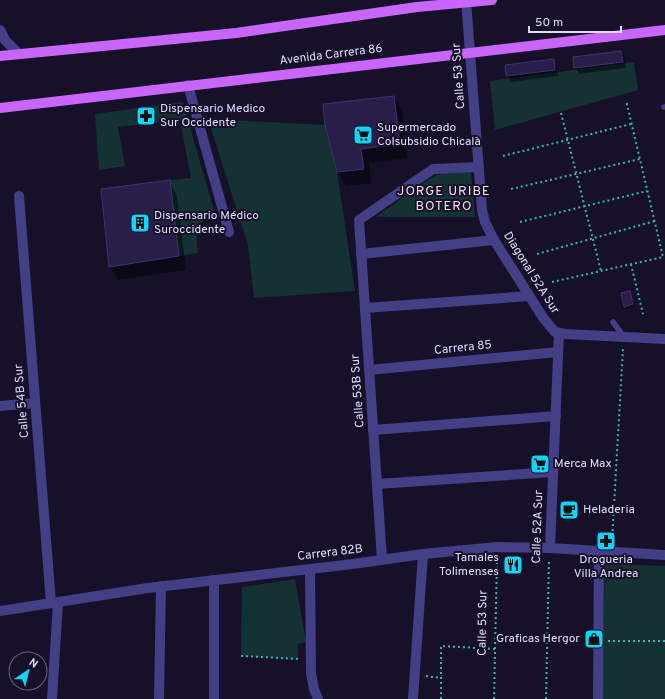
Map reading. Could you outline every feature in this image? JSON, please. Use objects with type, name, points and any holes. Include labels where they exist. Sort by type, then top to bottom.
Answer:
[{"type":"main road","points":[[0,56],[236,33],[417,7],[466,1],[492,0]]},
{"type":"main road","name":"Avenida Carrera 86","points":[[0,108],[665,30]]},
{"type":"street","name":"Calle 53 Sur","points":[[466,1],[482,210],[485,222]]},
{"type":"street","points":[[0,30],[5,40],[19,54]]},
{"type":"street","points":[[188,85],[229,232]]},
{"type":"street","name":"Calle 53B Sur","points":[[382,559],[359,220],[433,169],[479,167]]},
{"type":"street","name":"Calle 54B Sur","points":[[19,196],[35,403],[54,602],[52,699]]},
{"type":"street","name":"Diagonal 52A Sur","points":[[485,222],[494,240],[550,328],[559,333]]},
{"type":"street","points":[[361,254],[494,240]]},
{"type":"street","points":[[365,308],[529,296]]},
{"type":"street","points":[[559,333],[665,339]]},
{"type":"street","name":"Calle 52A Sur","points":[[550,548],[559,333]]},
{"type":"street","name":"Carrera 85","points":[[369,370],[558,352]]},
{"type":"street","points":[[0,406],[35,403]]},
{"type":"street","points":[[373,430],[556,416]]},
{"type":"street","points":[[377,484],[553,472]]},
{"type":"street","name":"Carrera 82B","points":[[0,611],[161,586],[310,569],[422,554],[497,547],[550,548],[665,555]]},
{"type":"street","points":[[598,699],[599,551]]},
{"type":"street","points":[[413,699],[422,554]]},
{"type":"street","points":[[310,569],[312,682],[318,699]]},
{"type":"street","points":[[214,580],[214,699]]},
{"type":"street","points":[[159,699],[161,586]]},
{"type":"lane","points":[[613,322],[624,337]]},
{"type":"path","points":[[552,282],[663,257],[626,100]]},
{"type":"path","points":[[561,113],[601,271]]},
{"type":"path","points":[[503,156],[631,124]]},
{"type":"path","points":[[511,189],[640,159]]},
{"type":"path","points":[[520,222],[648,191]]},
{"type":"path","points":[[537,254],[655,221]]},
{"type":"path","points":[[631,264],[643,314]]},
{"type":"path","points":[[611,552],[624,337]]},
{"type":"path","name":"Calle 53 Sur","points":[[494,699],[497,547]]},
{"type":"path","name":"Calle 52A Sur","points":[[546,699],[550,548]]},
{"type":"path","points":[[599,641],[665,641]]},
{"type":"path","points":[[441,699],[441,646],[495,649]]},
{"type":"path","points":[[241,656],[311,660]]},
{"type":"path","points":[[414,675],[441,678]]},
{"type":"green space","points":[[634,62],[638,90],[495,130],[490,81]]},
{"type":"green space","points":[[183,102],[214,211],[203,221],[198,229],[198,253],[179,256],[170,180],[191,178],[180,120],[118,127],[125,166],[99,170],[95,114]]},
{"type":"green space","points":[[208,119],[325,125],[337,172],[355,291],[254,298],[248,245]]},
{"type":"green space","points":[[444,172],[471,172],[475,217],[376,217],[429,179]]},
{"type":"green space","points":[[605,564],[665,566],[665,699],[602,699]]},
{"type":"green space","points":[[295,579],[306,642],[298,644],[298,659],[241,656],[242,587]]},
{"type":"building","points":[[621,51],[623,62],[574,68],[573,57]]},
{"type":"building","points":[[554,59],[555,70],[506,76],[505,65]]},
{"type":"building","name":"Supermercado Colsubsidio Chicalà","points":[[394,96],[400,144],[361,149],[364,169],[337,172],[325,125],[323,104]]},
{"type":"building","name":"Dispensario Médico Suroccidente","points":[[170,180],[179,256],[109,267],[101,189]]},
{"type":"building","points":[[630,291],[633,304],[624,307],[621,293]]},
{"type":"place","name":"Dispensario Medico Sur Occidente","points":[[146,116]]},
{"type":"place","name":"Supermercado Colsubsidio Chicalà","points":[[363,135]]},
{"type":"place","name":"Dispensario Médico Suroccidente","points":[[140,223]]},
{"type":"place","name":"Merca Max","points":[[540,464]]},
{"type":"place","name":"Heladeria","points":[[569,510]]},
{"type":"place","name":"Drogueria Villa Andrea","points":[[606,541]]},
{"type":"place","name":"Tamales Tolimenses","points":[[513,565]]},
{"type":"place","name":"Graficas Hergor","points":[[594,639]]},
{"type":"district","name":"JORGE URIBE BOTERO","points":[[444,200]]}]
